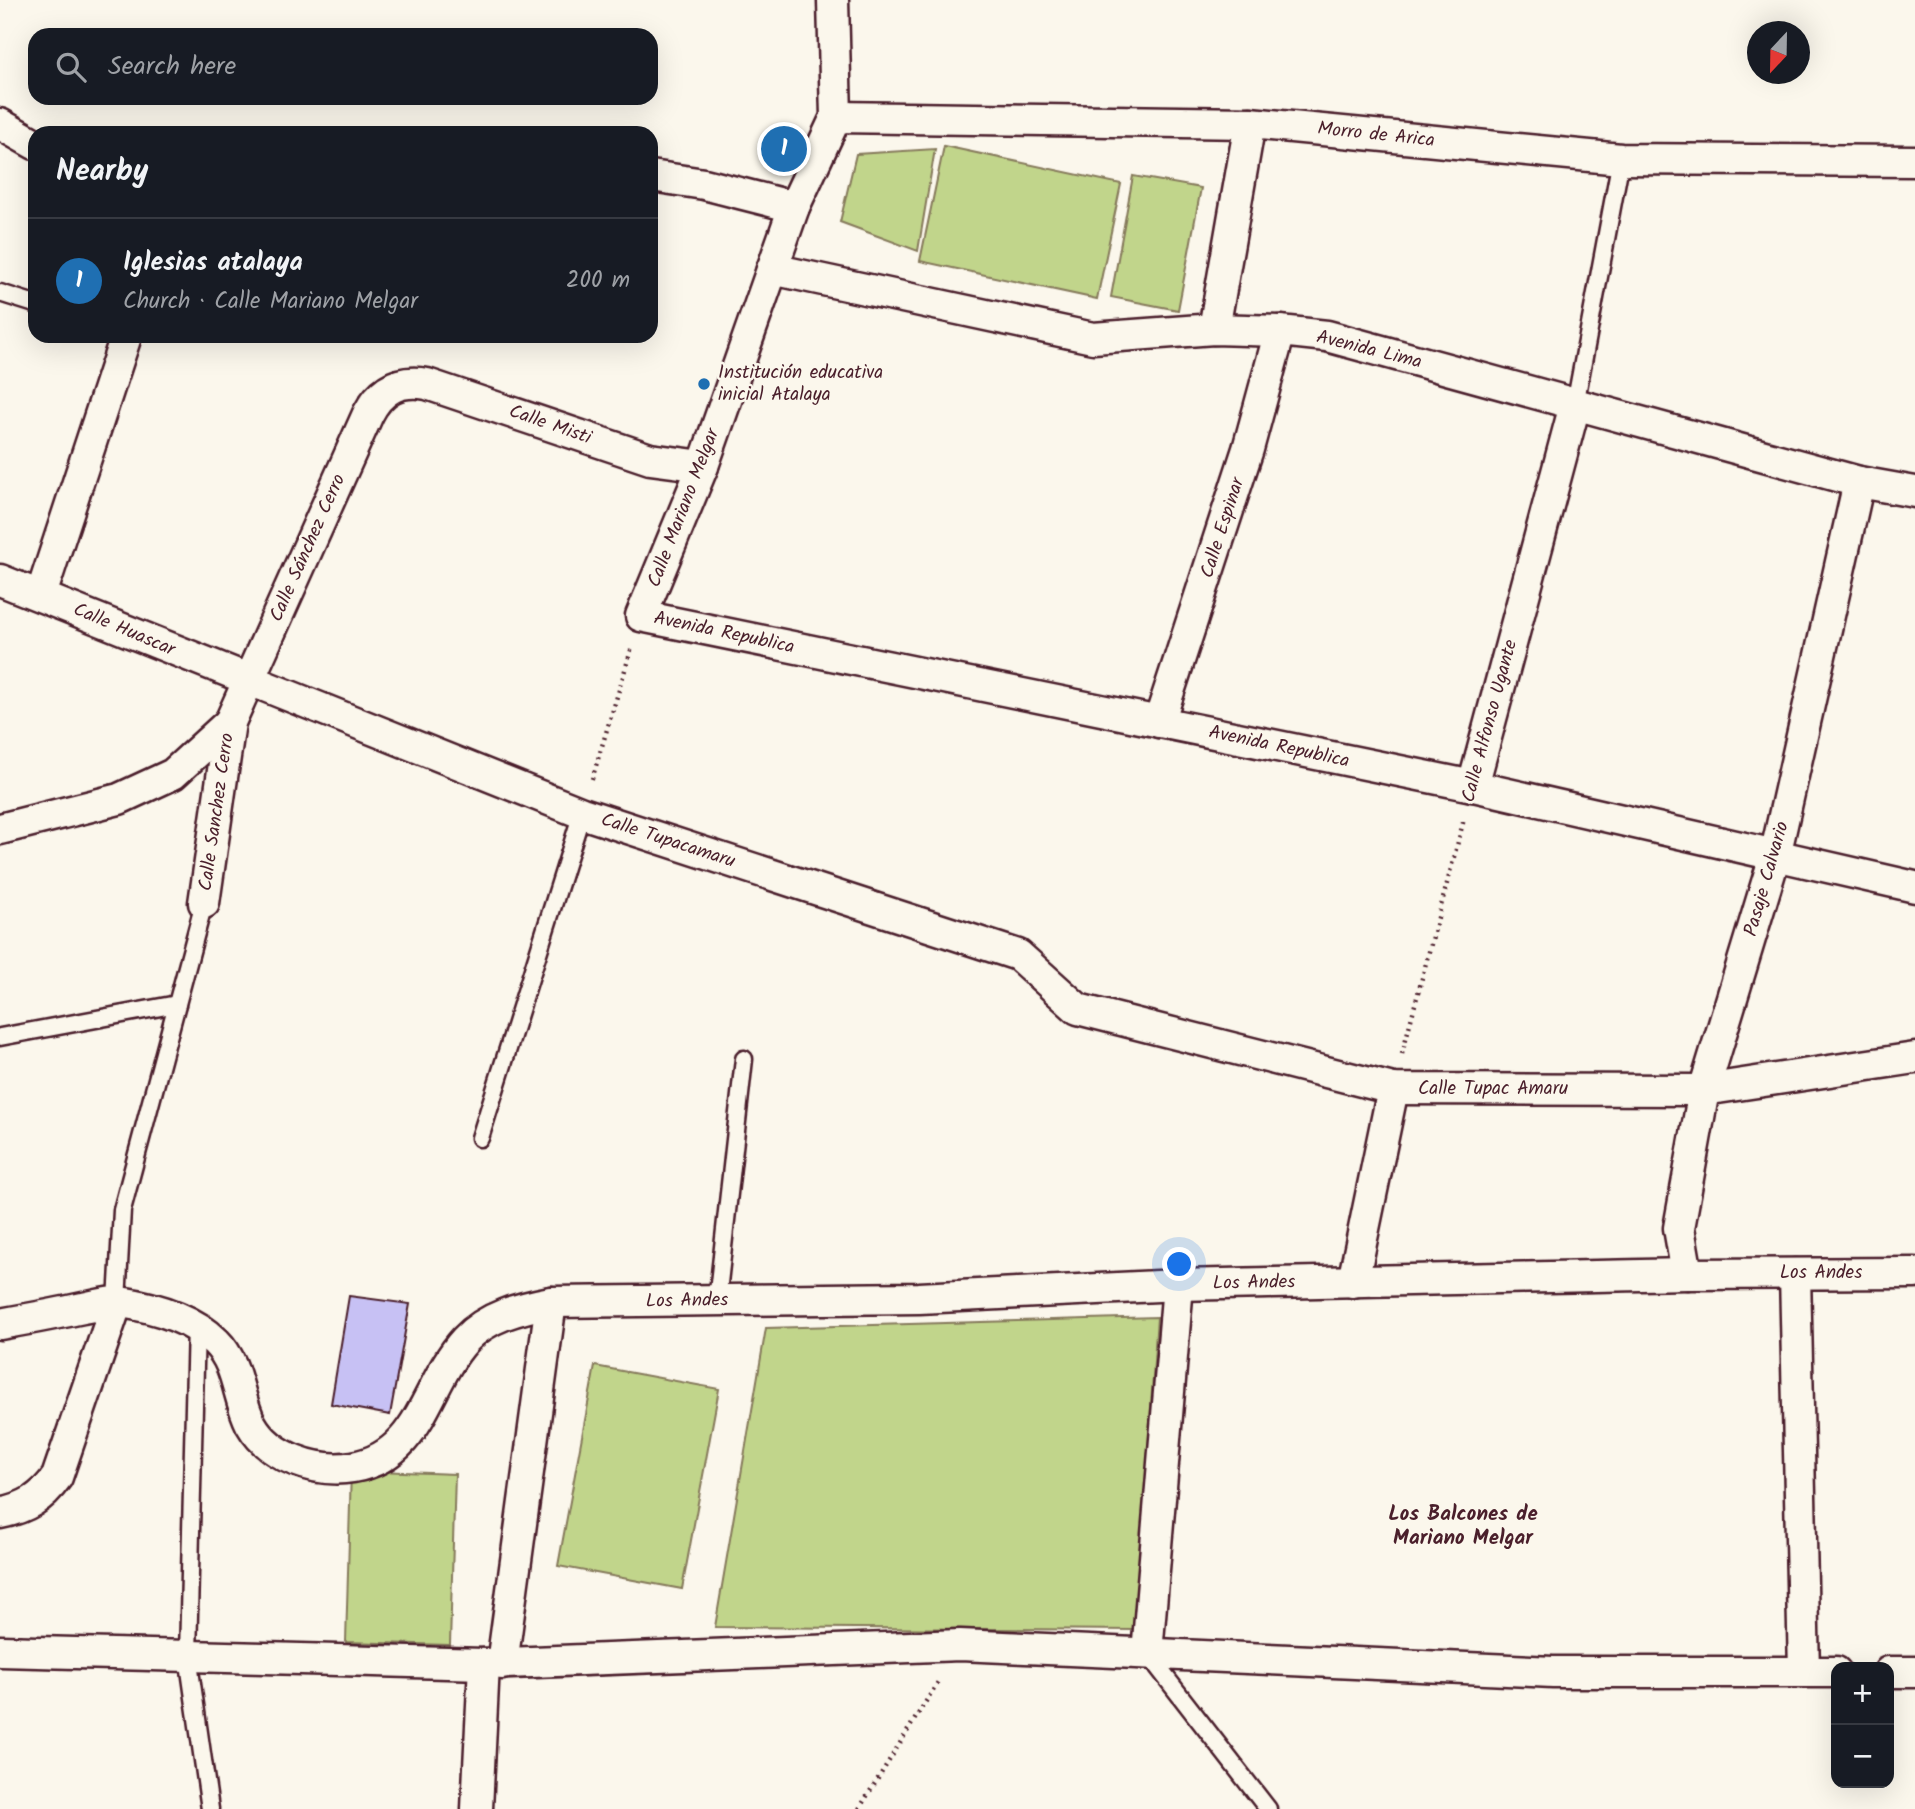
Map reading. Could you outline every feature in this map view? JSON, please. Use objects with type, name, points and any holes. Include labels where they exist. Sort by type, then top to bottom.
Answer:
[{"type":"street","name":"Calle Mariano Melgar","points":[[641,616],[703,466],[794,207],[835,117],[833,0]]},
{"type":"street","name":"Morro de Arica","points":[[835,117],[1250,123],[1620,159],[1915,161]]},
{"type":"street","points":[[1214,329],[1250,123]]},
{"type":"street","points":[[0,124],[28,140]]},
{"type":"street","points":[[658,177],[704,184],[794,207]]},
{"type":"street","name":"Avenida Lima","points":[[772,269],[1093,338],[1214,329],[1327,336],[1859,482],[1915,492]]},
{"type":"street","name":"Calle Espinar","points":[[1159,722],[1248,449],[1280,331]]},
{"type":"street","points":[[41,595],[124,343]]},
{"type":"street","name":"Calle Misti","points":[[398,384],[412,381],[427,384],[650,459],[703,466]]},
{"type":"street","name":"Calle Sánchez Cerro","points":[[230,722],[371,408],[385,391],[398,384]]},
{"type":"street","name":"Calle Alfonso Ugante","points":[[1473,786],[1575,405]]},
{"type":"street","name":"Pasaje Calvario","points":[[1687,1274],[1679,1228],[1704,1090],[1775,856],[1859,482]]},
{"type":"street","name":"Calle Huascar","points":[[0,580],[248,681]]},
{"type":"street","name":"Avenida Republica","points":[[641,616],[1473,786],[1915,887]]},
{"type":"street","name":"Calle Tupacamaru","points":[[248,681],[582,813],[1018,955],[1078,1009]]},
{"type":"street","points":[[0,829],[119,799],[173,774],[230,722]]},
{"type":"street","name":"Calle Sanchez Cerro","points":[[204,903],[230,722]]},
{"type":"street","name":"Calle Tupac Amaru","points":[[1078,1009],[1393,1089],[1704,1090],[1915,1058]]},
{"type":"street","points":[[1353,1282],[1393,1089]]},
{"type":"street","name":"Los Andes","points":[[196,1324],[218,1343],[234,1368],[252,1425],[269,1444],[292,1460],[323,1468],[354,1467],[383,1456],[407,1437],[465,1340],[492,1319],[524,1307],[551,1302],[919,1298],[1178,1285],[1687,1274],[1915,1273]]},
{"type":"street","points":[[1795,1274],[1804,1672]]},
{"type":"street","points":[[1147,1653],[1178,1285]]},
{"type":"street","points":[[0,1324],[117,1302],[170,1313],[196,1324]]},
{"type":"street","points":[[0,1513],[29,1505],[45,1493],[57,1477],[117,1302]]},
{"type":"street","points":[[477,1809],[493,1664],[551,1302]]},
{"type":"street","points":[[0,1651],[493,1664],[960,1645],[1553,1672],[1831,1672]]},
{"type":"street","points":[[1894,1672],[1915,1672]]},
{"type":"lane","name":"Calle Alfonso Ugante","points":[[1575,405],[1620,159]]},
{"type":"lane","points":[[0,293],[28,302]]},
{"type":"lane","points":[[480,1139],[582,813]]},
{"type":"lane","points":[[117,1302],[122,1210],[204,903]]},
{"type":"lane","points":[[0,1037],[177,1004]]},
{"type":"lane","points":[[717,1301],[744,1059]]},
{"type":"lane","points":[[196,1324],[188,1656],[209,1809]]},
{"type":"lane","points":[[1147,1653],[1268,1809]]},
{"type":"path","points":[[582,813],[641,616]]},
{"type":"path","name":"Calle Alfonso Ugante","points":[[1393,1089],[1473,786]]},
{"type":"path","points":[[859,1809],[960,1645]]},
{"type":"green space","points":[[944,146],[1121,184],[1097,299],[920,261]]},
{"type":"green space","points":[[935,149],[918,251],[840,222],[856,154]]},
{"type":"green space","points":[[1133,176],[1201,188],[1178,310],[1111,297]]},
{"type":"green space","points":[[1157,1317],[1136,1630],[715,1627],[766,1328]]},
{"type":"green space","points":[[595,1366],[719,1389],[682,1589],[558,1566]]},
{"type":"green space","points":[[351,1470],[455,1474],[450,1645],[346,1642]]},
{"type":"building","points":[[349,1296],[410,1304],[390,1415],[331,1404]]},
{"type":"place","name":"Iglesias atalaya","points":[[784,149]]},
{"type":"place","name":"Institución educativa inicial Atalaya","points":[[704,384]]},
{"type":"district","name":"Los Balcones de Mariano Melgar","points":[[1463,1526]]}]
